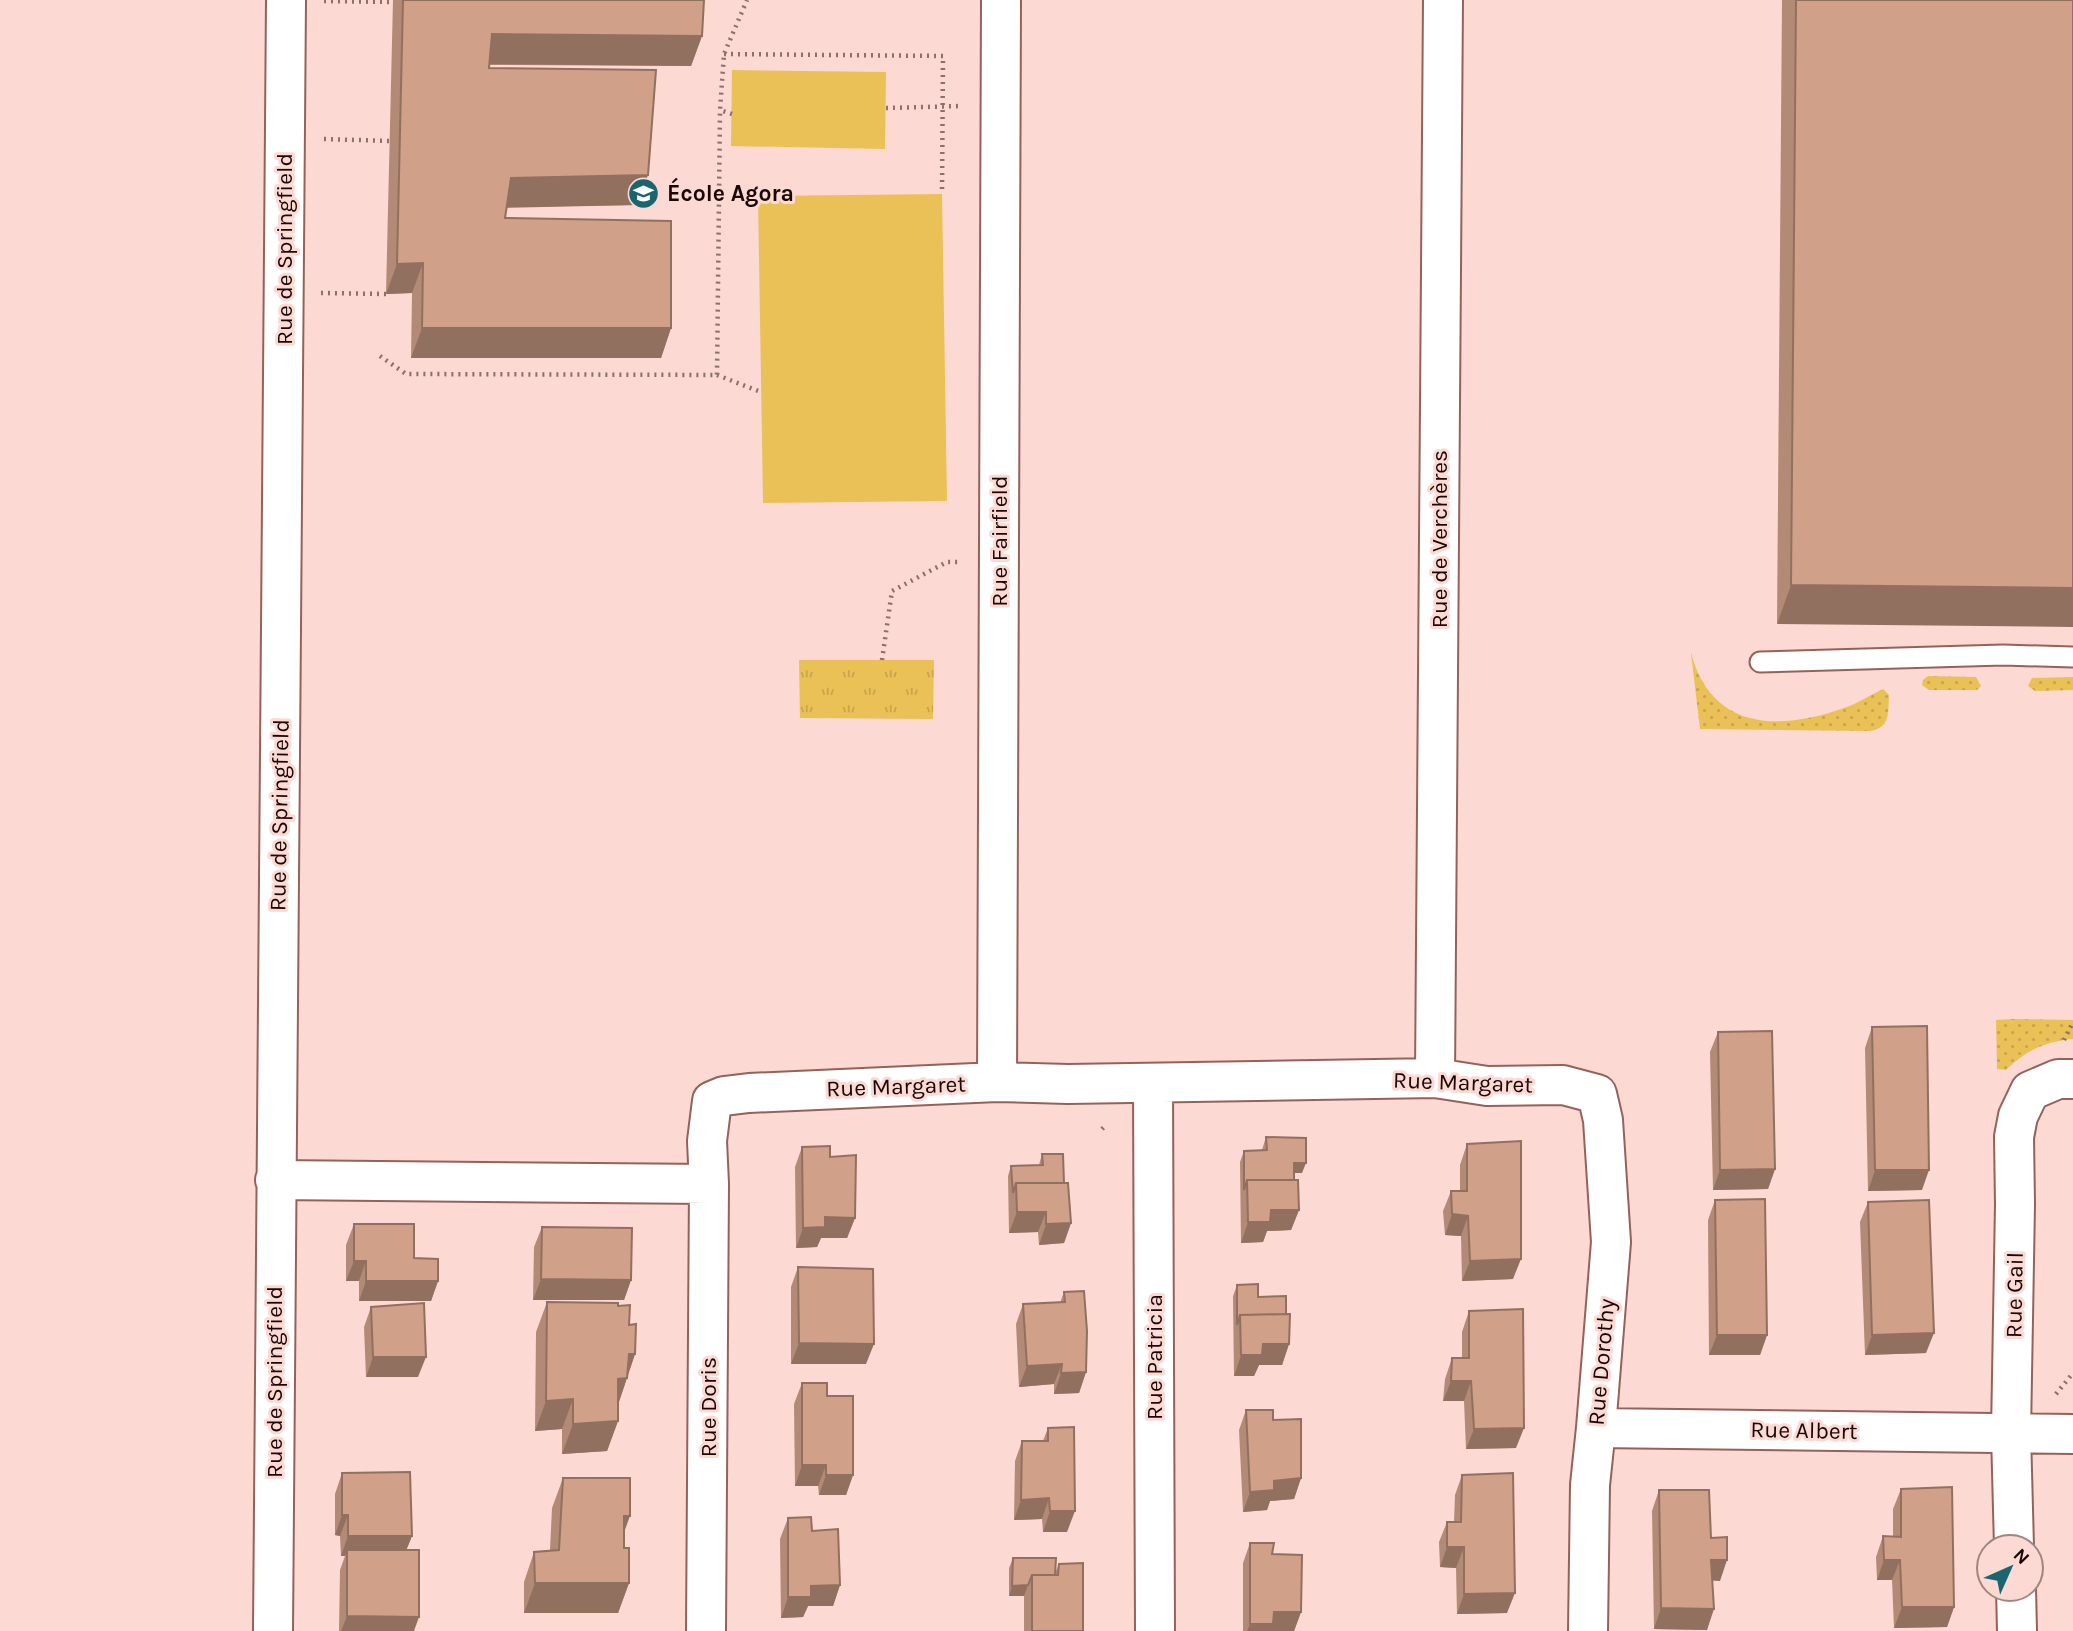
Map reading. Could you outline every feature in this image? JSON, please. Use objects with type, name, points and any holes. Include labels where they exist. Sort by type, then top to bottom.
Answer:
[{"type":"street","name":"Rue Fairfield","points":[[997,1082],[1001,0]]},
{"type":"street","name":"Rue de Verchères","points":[[1435,1078],[1443,0]]},
{"type":"street","name":"Rue de Springfield","points":[[272,1631],[275,1180],[302,1]]},
{"type":"street","name":"Rue Gail","points":[[2014,1533],[2011,1433],[2014,1138],[2018,1116],[2030,1091],[2058,1079],[2067,1062]]},
{"type":"street","name":"Rue Margaret","points":[[709,1184],[707,1141],[712,1101],[724,1096],[749,1093],[997,1082],[1153,1083],[1435,1078],[1487,1086],[1563,1085],[1597,1094]]},
{"type":"street","name":"Rue Patricia","points":[[1153,1083],[1154,1631]]},
{"type":"street","name":"Rue Dorothy","points":[[1588,1631],[1590,1485],[1611,1242],[1604,1120],[1597,1094]]},
{"type":"street","points":[[275,1180],[709,1184]]},
{"type":"street","name":"Rue Doris","points":[[706,1631],[709,1184]]},
{"type":"street","name":"Rue Albert","points":[[1597,1428],[2073,1434]]},
{"type":"street","points":[[2016,1603],[2017,1631]]},
{"type":"lane","points":[[1760,662],[2003,655],[2073,657]]},
{"type":"path","points":[[717,375],[720,110],[724,54],[747,0]]},
{"type":"path","points":[[302,1],[393,2]]},
{"type":"path","points":[[724,54],[943,56],[942,194]]},
{"type":"path","points":[[886,108],[970,106]]},
{"type":"path","points":[[720,110],[732,114]]},
{"type":"path","points":[[317,139],[390,141]]},
{"type":"path","points":[[318,293],[387,294]]},
{"type":"path","points":[[380,356],[406,374],[717,375],[761,392]]},
{"type":"path","points":[[882,660],[892,591],[947,562],[967,561]]},
{"type":"path","points":[[2067,1062],[2073,1022]]},
{"type":"path","points":[[2053,1399],[2073,1373]]},
{"type":"green space","points":[[732,70],[886,72],[885,149],[731,146]]},
{"type":"green space","points":[[942,194],[947,501],[763,503],[758,196]]},
{"type":"green space","points":[[1691,653],[1701,679],[1715,698],[1732,711],[1751,718],[1796,720],[1820,715],[1849,706],[1883,689],[1889,695],[1887,718],[1882,726],[1870,731],[1700,729]]},
{"type":"green space","points":[[799,660],[934,660],[933,719],[800,718]]},
{"type":"green space","points":[[1928,676],[1976,677],[1981,686],[1977,690],[1929,690],[1922,685]]},
{"type":"green space","points":[[2073,677],[2073,690],[2035,691],[2028,686],[2032,678]]},
{"type":"green space","points":[[1996,1020],[2073,1020],[2073,1039],[2045,1045],[2028,1052],[2006,1070],[1997,1069]]},
{"type":"building","name":"École Agora","points":[[403,0],[704,0],[702,36],[492,34],[489,68],[656,70],[648,175],[511,178],[505,218],[671,221],[671,328],[422,328],[423,263],[397,264]]},
{"type":"building","points":[[1796,0],[2073,0],[2073,588],[1791,585]]},
{"type":"building","points":[[1927,1026],[1929,1170],[1875,1170],[1872,1027]]},
{"type":"building","points":[[1772,1031],[1775,1169],[1720,1170],[1718,1032]]},
{"type":"building","points":[[1266,1137],[1306,1138],[1306,1163],[1294,1163],[1294,1180],[1247,1180],[1244,1190],[1244,1151],[1267,1150]]},
{"type":"building","points":[[1521,1141],[1521,1259],[1470,1261],[1468,1216],[1452,1214],[1451,1191],[1467,1191],[1467,1144]]},
{"type":"building","points":[[830,1146],[830,1157],[856,1155],[855,1218],[825,1217],[825,1227],[803,1228],[802,1147]]},
{"type":"building","points":[[1042,1154],[1063,1154],[1064,1183],[1016,1183],[1013,1193],[1011,1166],[1043,1165]]},
{"type":"building","points":[[1247,1180],[1298,1180],[1299,1210],[1271,1210],[1270,1222],[1248,1222]]},
{"type":"building","points":[[1016,1183],[1068,1183],[1071,1223],[1046,1224],[1046,1212],[1017,1212]]},
{"type":"building","points":[[1765,1199],[1767,1335],[1717,1335],[1715,1200]]},
{"type":"building","points":[[1929,1200],[1934,1333],[1872,1335],[1868,1202]]},
{"type":"building","points":[[354,1224],[414,1224],[414,1258],[438,1259],[438,1281],[366,1281],[366,1261],[354,1261]]},
{"type":"building","points":[[542,1227],[632,1228],[631,1280],[541,1279]]},
{"type":"building","points":[[798,1267],[873,1269],[874,1344],[799,1343]]},
{"type":"building","points":[[1258,1284],[1258,1297],[1286,1296],[1286,1314],[1240,1315],[1237,1325],[1237,1285]]},
{"type":"building","points":[[1084,1291],[1086,1372],[1061,1373],[1062,1364],[1027,1366],[1023,1304],[1065,1302],[1064,1292]]},
{"type":"building","points":[[547,1302],[630,1305],[629,1325],[636,1324],[635,1354],[629,1354],[627,1378],[618,1379],[618,1421],[573,1424],[573,1399],[546,1401]]},
{"type":"building","points":[[424,1303],[426,1357],[373,1357],[371,1307]]},
{"type":"building","points":[[1523,1309],[1524,1428],[1474,1429],[1471,1381],[1451,1381],[1452,1358],[1469,1358],[1469,1311]]},
{"type":"building","points":[[1290,1314],[1289,1344],[1263,1344],[1262,1355],[1241,1355],[1240,1315]]},
{"type":"building","points":[[802,1383],[827,1383],[827,1396],[853,1396],[853,1475],[826,1475],[826,1465],[802,1465]]},
{"type":"building","points":[[1246,1410],[1273,1410],[1273,1420],[1301,1419],[1301,1478],[1274,1481],[1274,1490],[1250,1492]]},
{"type":"building","points":[[1074,1427],[1075,1511],[1050,1511],[1049,1498],[1021,1500],[1022,1441],[1048,1441],[1048,1428]]},
{"type":"building","points":[[410,1472],[412,1536],[348,1536],[348,1515],[342,1515],[342,1473]]},
{"type":"building","points":[[1513,1473],[1515,1593],[1464,1594],[1464,1547],[1447,1547],[1447,1522],[1461,1522],[1462,1475]]},
{"type":"building","points":[[563,1478],[630,1478],[630,1516],[624,1516],[624,1548],[629,1548],[629,1583],[535,1583],[534,1552],[559,1550]]},
{"type":"building","points":[[1952,1487],[1954,1607],[1902,1607],[1900,1560],[1884,1560],[1883,1536],[1901,1537],[1901,1489]]},
{"type":"building","points":[[1659,1490],[1709,1490],[1711,1538],[1727,1537],[1727,1560],[1711,1560],[1714,1609],[1661,1608]]},
{"type":"building","points":[[811,1517],[812,1531],[838,1529],[840,1585],[811,1586],[811,1597],[788,1597],[788,1518]]},
{"type":"building","points":[[1250,1543],[1274,1543],[1272,1554],[1302,1555],[1301,1612],[1274,1612],[1273,1624],[1250,1624]]},
{"type":"building","points":[[347,1550],[419,1550],[419,1617],[347,1616]]},
{"type":"building","points":[[1013,1558],[1056,1558],[1055,1575],[1032,1575],[1028,1585],[1012,1586]]},
{"type":"building","points":[[1083,1563],[1083,1631],[1032,1631],[1032,1575],[1058,1575],[1059,1564]]},
{"type":"place","name":"École Agora","points":[[644,193]]}]
